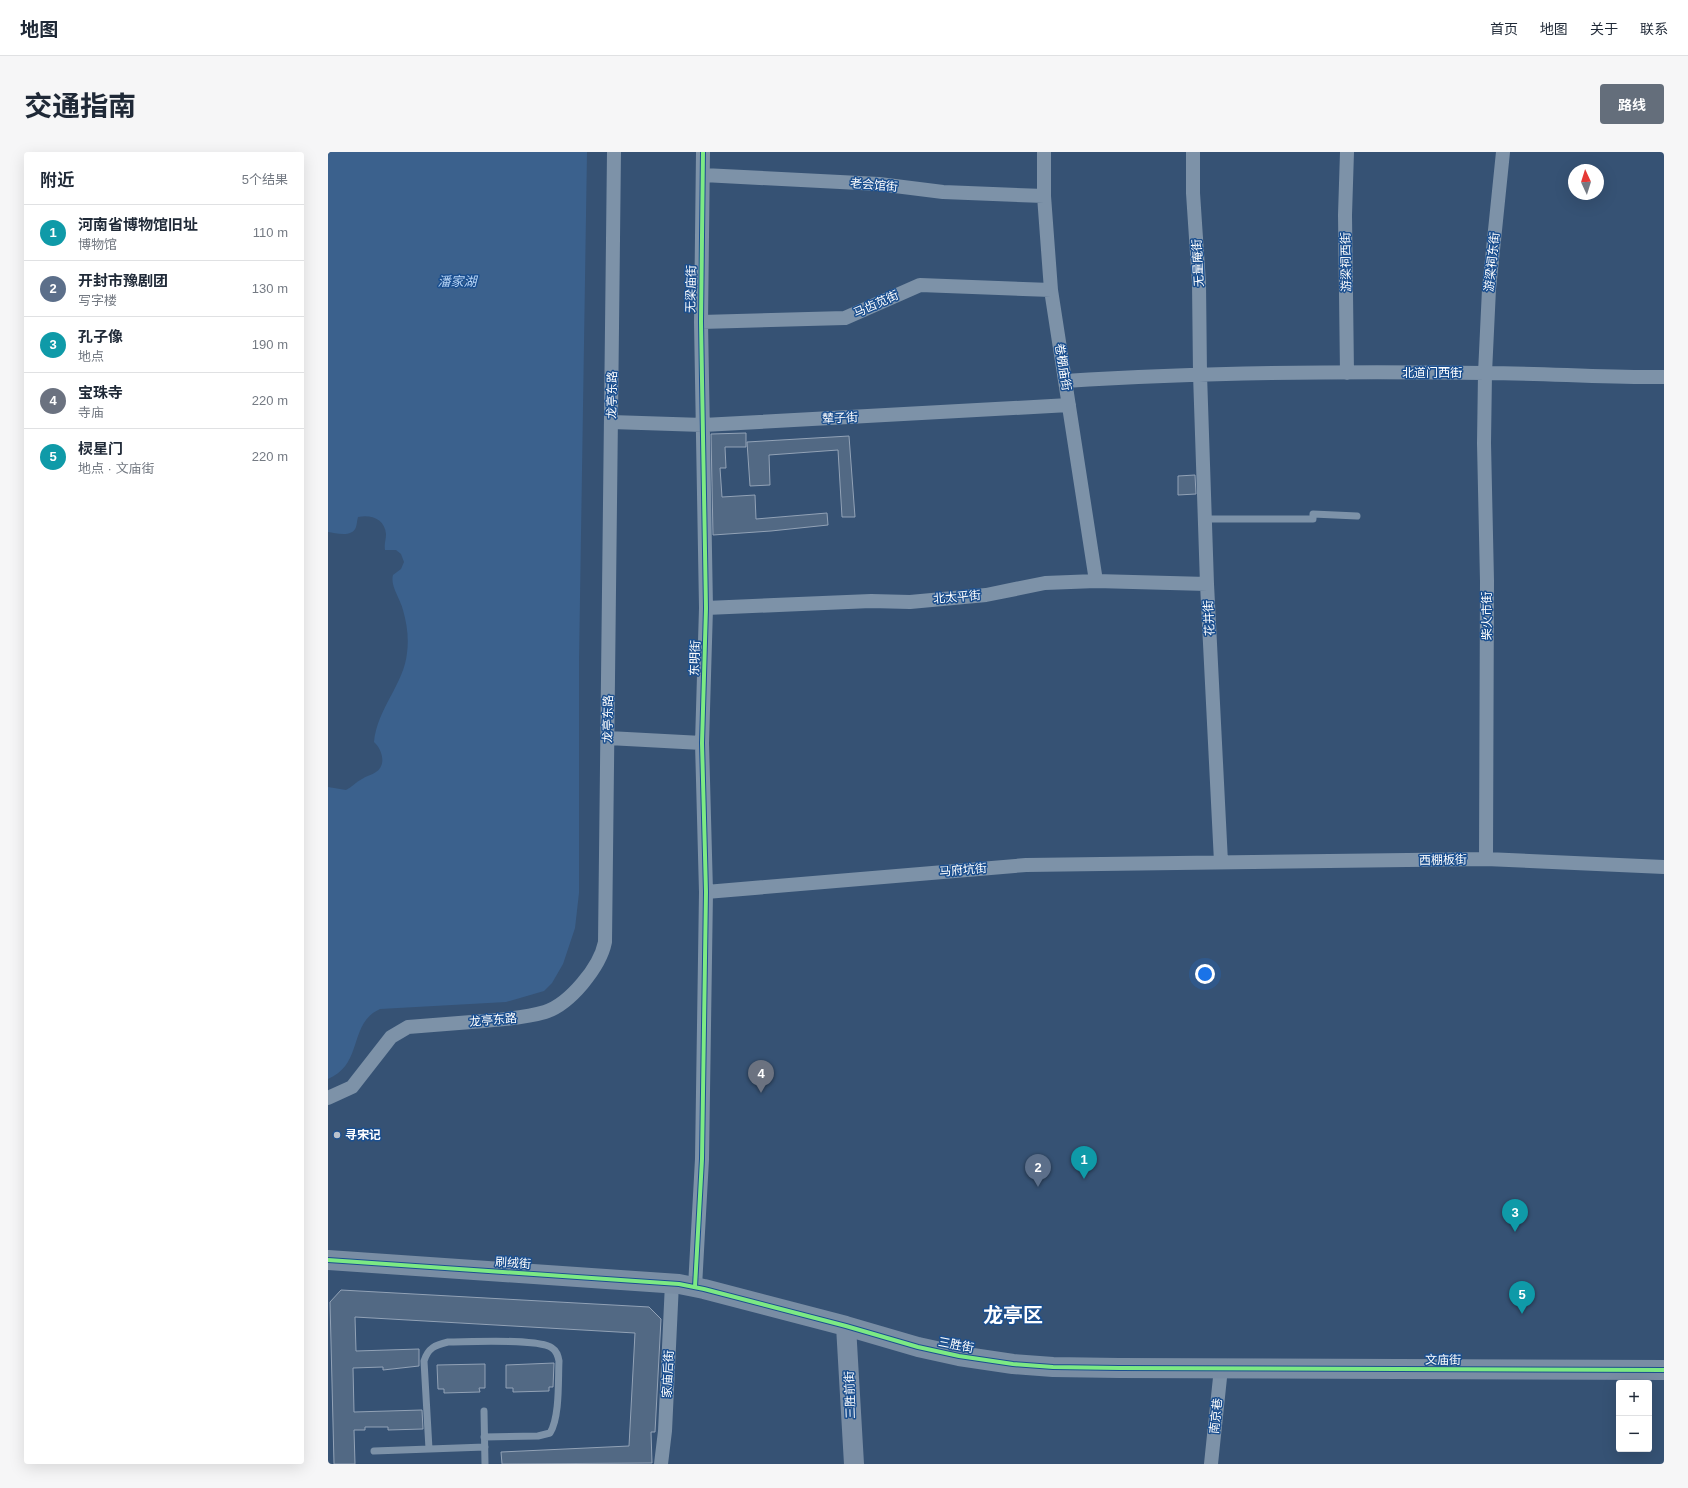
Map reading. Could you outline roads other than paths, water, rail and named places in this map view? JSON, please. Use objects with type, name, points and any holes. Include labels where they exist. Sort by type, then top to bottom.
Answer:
[{"type":"street","name":"龙亭东路","points":[[328,1098],[352,1087],[391,1037],[400,1030],[519,1018],[547,1011],[568,997],[584,982],[602,955],[605,942],[614,152]]},
{"type":"street","name":"无梁庙街","points":[[703,152],[700,322],[703,425]]},
{"type":"street","name":"卷棚庙街","points":[[1044,152],[1044,196],[1051,290],[1070,405],[1096,581]]},
{"type":"street","name":"无量庵街","points":[[1193,152],[1193,193],[1200,284],[1200,374]]},
{"type":"street","name":"游梁祠西街","points":[[1347,373],[1345,215],[1348,152]]},
{"type":"street","name":"游梁祠东街","points":[[1485,373],[1489,289],[1504,152]]},
{"type":"street","name":"老会馆街","points":[[703,175],[879,184],[943,192],[1044,196]]},
{"type":"street","name":"马齿苋街","points":[[700,322],[845,318],[920,285],[1051,290]]},
{"type":"street","name":"北道门西街","points":[[1065,381],[1200,374],[1347,373],[1485,373],[1664,377]]},
{"type":"street","name":"柴火市街","points":[[1485,373],[1484,443],[1487,581],[1486,859]]},
{"type":"street","name":"花井街","points":[[1200,374],[1207,584],[1221,862]]},
{"type":"street","name":"辇子街","points":[[611,422],[703,425],[1070,405]]},
{"type":"street","name":"东明街","points":[[695,1287],[702,1159],[706,892],[702,743],[706,608],[703,425]]},
{"type":"street","name":"北太平街","points":[[706,608],[871,601],[910,602],[986,595],[1045,583],[1096,581],[1207,584]]},
{"type":"street","points":[[608,738],[702,743]]},
{"type":"street","name":"西棚板街","points":[[1221,862],[1486,859],[1664,867]]},
{"type":"street","name":"马府坑街","points":[[706,892],[1026,864],[1221,862]]},
{"type":"street","name":"刷绒街","points":[[328,1260],[672,1283],[695,1287]]},
{"type":"street","name":"家庙后街","points":[[661,1464],[665,1431],[672,1283]]},
{"type":"street","name":"三胜街","points":[[695,1287],[846,1326],[918,1347],[959,1356],[1014,1364],[1053,1367],[1221,1368]]},
{"type":"street","name":"三胜前街","points":[[846,1326],[854,1464]]},
{"type":"street","name":"文庙街","points":[[1221,1368],[1664,1370]]},
{"type":"street","name":"南京巷","points":[[1211,1464],[1221,1368]]},
{"type":"lane","points":[[1205,519],[1313,519],[1313,514],[1357,516]]},
{"type":"lane","points":[[429,1449],[424,1361],[430,1348],[436,1344],[448,1342],[537,1343],[552,1347],[557,1352],[559,1361],[556,1415],[550,1433],[538,1436],[484,1437]]},
{"type":"lane","points":[[484,1410],[485,1464]]},
{"type":"lane","points":[[374,1451],[485,1447]]},
{"type":"water","name":"潘家湖","points":[[328,152],[587,152],[579,662],[579,893],[575,928],[563,964],[552,983],[544,991],[506,1002],[380,1009],[370,1015],[363,1024],[347,1064],[339,1072],[328,1079],[328,787],[346,790],[379,769],[382,757],[377,745],[374,742],[376,730],[405,664],[408,642],[402,606],[394,588],[392,579],[393,575],[401,569],[404,562],[401,554],[396,550],[385,550],[386,534],[383,525],[380,521],[372,517],[363,516],[358,517],[356,527],[351,533],[344,534],[328,532]]},
{"type":"place","name":"宝珠寺","points":[[761,1093]]},
{"type":"place","name":"寻宋记","points":[[337,1135]]},
{"type":"place","name":"河南省博物馆旧址","points":[[1084,1179]]},
{"type":"place","name":"开封市豫剧团","points":[[1038,1187]]},
{"type":"place","name":"孔子像","points":[[1515,1232]]},
{"type":"place","name":"棂星门","points":[[1522,1314]]},
{"type":"district","name":"龙亭区","points":[[1013,1315]]}]
